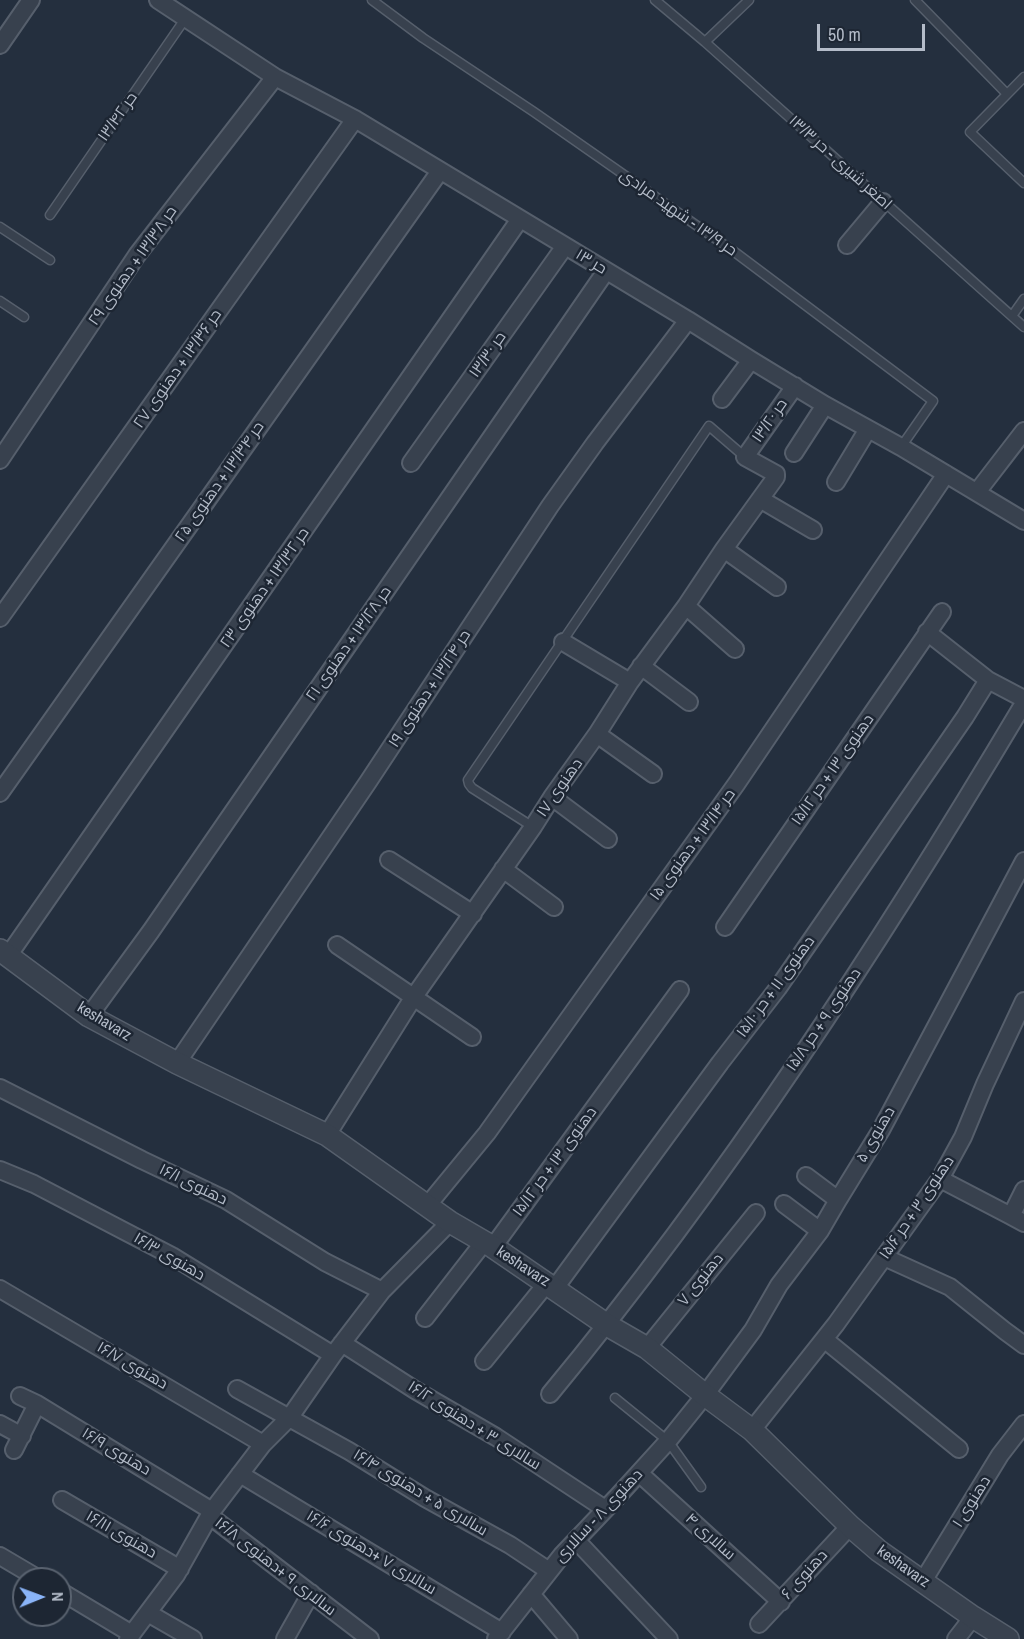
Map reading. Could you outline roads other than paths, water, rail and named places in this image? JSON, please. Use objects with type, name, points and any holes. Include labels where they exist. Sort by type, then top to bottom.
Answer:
[{"type":"street","points":[[0,45],[31,0]]},
{"type":"street","name":"حر ۱۳","points":[[158,0],[275,77],[355,119],[825,405],[901,447],[1024,521]]},
{"type":"street","name":"حر ۱۳/۳۸ + دهنوی ۲۹","points":[[0,460],[137,255],[275,77]]},
{"type":"street","name":"حر ۱۳/۳۶ + دهنوی ۲۷","points":[[0,618],[355,119]]},
{"type":"street","name":"حر ۱۳/۳۴ + دهنوی ۲۵","points":[[0,793],[440,171]]},
{"type":"street","points":[[847,245],[883,202]]},
{"type":"street","name":"حر ۱۳/۳۲ + دهنوی ۲۳","points":[[4,956],[520,219]]},
{"type":"street","name":"حر ۱۳/۳۰","points":[[411,463],[565,246]]},
{"type":"street","name":"حر ۱۳/۲۸ + دهنوی ۲۱","points":[[89,1016],[151,931],[606,271]]},
{"type":"street","name":"حر ۱۳/۲۴ + دهنوی ۱۹","points":[[177,1063],[368,782],[550,507],[688,320]]},
{"type":"street","points":[[722,399],[751,360]]},
{"type":"street","name":"حر ۱۳/۲۰","points":[[745,457],[795,386]]},
{"type":"street","points":[[794,453],[825,405]]},
{"type":"street","points":[[836,482],[868,429]]},
{"type":"street","points":[[977,492],[1024,431]]},
{"type":"street","name":"دهنوی ۱۷","points":[[327,1135],[413,998],[597,734],[641,666],[776,477],[776,474],[745,457]]},
{"type":"street","name":"حر ۱۳/۱۴ + دهنوی ۱۵","points":[[427,1206],[487,1133],[737,783],[946,474]]},
{"type":"street","points":[[760,499],[813,530]]},
{"type":"street","points":[[724,549],[777,587]]},
{"type":"street","points":[[686,606],[735,649]]},
{"type":"street","name":"دهنوی ۱۳ + حر ۱۵/۱۲","points":[[725,927],[942,612]]},
{"type":"street","points":[[927,632],[988,680],[1024,701]]},
{"type":"street","points":[[563,642],[630,682]]},
{"type":"street","points":[[641,666],[689,702]]},
{"type":"street","name":"دهنوی ۱۱ + حر ۱۵/۱۰","points":[[484,1361],[551,1285],[778,988],[965,717],[988,680]]},
{"type":"street","name":"دهنوی ۹ + حر ۱۵/۸","points":[[550,1394],[607,1325],[728,1162],[823,1024],[957,816],[1024,701]]},
{"type":"street","points":[[597,734],[653,774]]},
{"type":"street","points":[[552,797],[608,839]]},
{"type":"street","points":[[389,860],[473,914]]},
{"type":"street","name":"دهنوی ۵","points":[[705,1395],[753,1330],[779,1285],[820,1231],[880,1130],[1024,861]]},
{"type":"street","points":[[503,870],[554,908]]},
{"type":"street","points":[[337,945],[472,1037]]},
{"type":"street","name":"keshavarz","points":[[4,956],[89,1016],[177,1063],[327,1135],[450,1222],[489,1244],[607,1325],[647,1348],[752,1430],[850,1526],[879,1551],[1008,1639]]},
{"type":"street","name":"دهنوی ۱۳ + حر ۱۵/۱۲","points":[[425,1318],[489,1244],[680,990]]},
{"type":"street","name":"دهنوی ۳ + حر ۱۵/۶","points":[[752,1430],[824,1339],[940,1179],[963,1137],[1024,1001]]},
{"type":"street","name":"دهنوی ۱۶/۱","points":[[0,1088],[226,1200],[325,1262],[382,1291]]},
{"type":"street","name":"دهنوی ۱۶/۳","points":[[0,1170],[34,1184],[172,1256],[337,1349]]},
{"type":"street","points":[[806,1176],[838,1200]]},
{"type":"street","points":[[940,1179],[1018,1220],[1024,1190]]},
{"type":"street","points":[[784,1204],[820,1231]]},
{"type":"street","name":"دهنوی ۷","points":[[647,1348],[756,1213]]},
{"type":"street","points":[[72,1600],[130,1636],[180,1569],[211,1513],[263,1444],[290,1417],[337,1349],[382,1291],[450,1222]]},
{"type":"street","points":[[884,1257],[950,1287],[1024,1345]]},
{"type":"street","name":"دهنوی ۱۶/۷","points":[[0,1289],[263,1444]]},
{"type":"street","points":[[824,1339],[959,1449]]},
{"type":"street","name":"سالاری ۳ + دهنوی ۱۶/۲","points":[[337,1349],[415,1390],[496,1437],[605,1509]]},
{"type":"street","name":"سالاری ۵ + دهنوی ۱۶/۴","points":[[237,1389],[349,1451],[425,1498],[510,1545],[549,1571]]},
{"type":"street","name":"دهنوی ۸ - سالاری","points":[[499,1635],[549,1571],[668,1441],[705,1395]]},
{"type":"street","name":"دهنوی ۱۶/۹","points":[[20,1396],[37,1404],[211,1513]]},
{"type":"street","points":[[0,1424],[18,1443],[37,1404]]},
{"type":"street","name":"دهنوی ۱","points":[[923,1581],[1000,1455],[1024,1424]]},
{"type":"street","name":"سالاری ۴","points":[[639,1473],[781,1602]]},
{"type":"street","name":"سالاری ۷ +دهنوی ۱۶/۶","points":[[240,1474],[499,1635]]},
{"type":"street","name":"دهنوی ۱۶/۱۱","points":[[62,1500],[180,1569]]},
{"type":"street","name":"سالاری ۹ +دهنوی ۱۶/۸","points":[[211,1513],[370,1639]]},
{"type":"street","name":"دهنوی ۶","points":[[759,1624],[850,1526]]},
{"type":"street","points":[[576,1540],[669,1639]]},
{"type":"street","points":[[0,1556],[19,1567]]},
{"type":"street","points":[[285,1639],[311,1593]]},
{"type":"street","points":[[531,1594],[569,1639]]},
{"type":"street","points":[[148,1613],[193,1639]]},
{"type":"street","points":[[957,1639],[973,1617]]},
{"type":"lane","name":"حر ۱۳/۹ - شهید مرادی","points":[[372,0],[423,38],[534,112],[736,253],[933,401],[901,447]]},
{"type":"lane","name":"اصغر شیری - حر ۱۳/۳","points":[[656,0],[1024,327]]},
{"type":"lane","points":[[705,42],[749,0]]},
{"type":"lane","points":[[915,0],[1007,94]]},
{"type":"lane","name":"حر ۱۳/۴۲","points":[[50,214],[185,19]]},
{"type":"lane","points":[[1024,77],[970,132],[1024,183]]},
{"type":"lane","points":[[0,228],[50,260]]},
{"type":"lane","points":[[1012,316],[1024,299]]},
{"type":"lane","points":[[0,301],[24,317]]},
{"type":"lane","points":[[533,827],[472,788],[468,780],[709,426],[745,457]]},
{"type":"lane","points":[[615,1398],[668,1441],[701,1488]]}]
